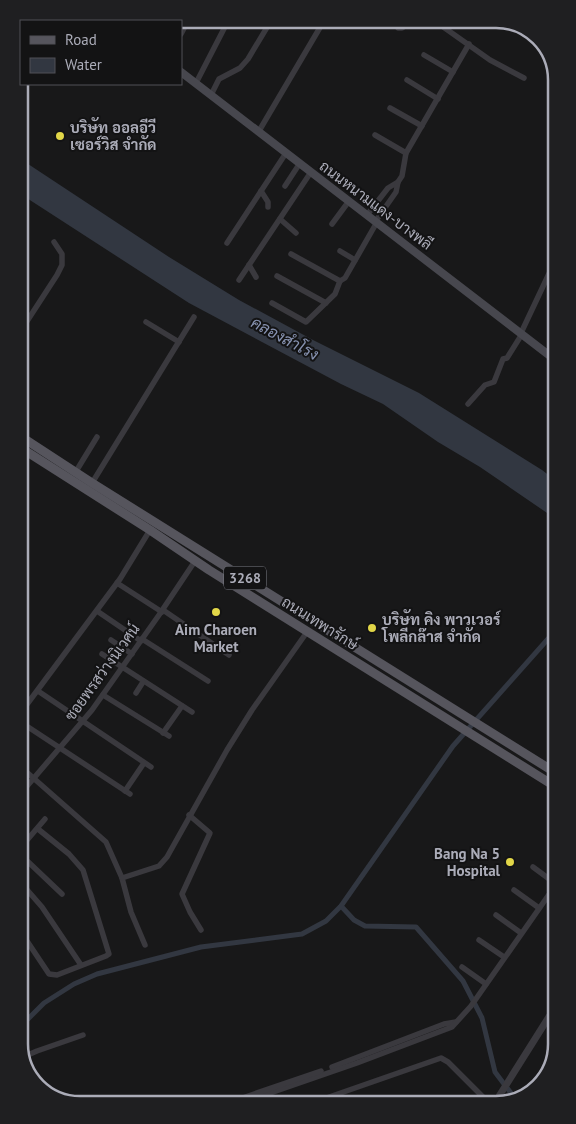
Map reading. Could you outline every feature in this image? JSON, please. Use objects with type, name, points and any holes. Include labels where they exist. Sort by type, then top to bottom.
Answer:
[{"type":"main road","name":"ถนนหนามแดง-บางพลี","points":[[182,73],[548,354]]},
{"type":"main road","name":"ถนนเทพารักษ์","points":[[28,441],[548,768]]},
{"type":"main road","name":"ถนนเทพารักษ์","points":[[28,453],[307,632],[548,782]]},
{"type":"street","points":[[196,84],[224,28]]},
{"type":"street","points":[[211,95],[219,79],[240,68],[248,59],[267,28]]},
{"type":"street","points":[[259,132],[320,28]]},
{"type":"street","points":[[445,28],[490,60],[524,78]]},
{"type":"street","points":[[272,303],[306,322],[335,294],[340,281],[344,278],[376,222],[396,192],[398,182],[402,176],[406,153],[468,44]]},
{"type":"street","points":[[424,55],[453,72]]},
{"type":"street","points":[[407,80],[438,98]]},
{"type":"street","points":[[390,108],[422,126]]},
{"type":"street","points":[[375,135],[406,153]]},
{"type":"street","points":[[227,243],[286,153]]},
{"type":"street","points":[[285,186],[300,163]]},
{"type":"street","points":[[239,280],[311,172]]},
{"type":"street","points":[[367,215],[388,188],[398,182]]},
{"type":"street","points":[[261,191],[268,202],[268,207]]},
{"type":"street","points":[[332,224],[349,201]]},
{"type":"street","points":[[280,219],[296,233]]},
{"type":"street","points":[[28,319],[60,269],[62,254],[54,242]]},
{"type":"street","points":[[340,251],[355,260]]},
{"type":"street","points":[[291,254],[340,281]]},
{"type":"street","points":[[249,265],[256,277]]},
{"type":"street","points":[[278,276],[326,304]]},
{"type":"street","points":[[468,404],[485,385],[494,382],[503,359],[507,358],[521,333],[548,276]]},
{"type":"street","points":[[92,483],[194,317]]},
{"type":"street","points":[[146,322],[179,342]]},
{"type":"street","points":[[75,472],[97,437]]},
{"type":"street","points":[[28,704],[117,583],[150,530]]},
{"type":"street","name":"ซอยพรสว่างนิเวศน์","points":[[28,786],[103,695],[195,561]]},
{"type":"street","points":[[117,583],[230,655]]},
{"type":"street","points":[[97,611],[208,681]]},
{"type":"street","points":[[122,878],[159,866],[167,857],[227,750],[252,710],[307,632]]},
{"type":"street","points":[[111,640],[132,654]]},
{"type":"street","points":[[102,654],[192,712]]},
{"type":"street","points":[[136,693],[144,682]]},
{"type":"street","points":[[38,691],[151,767]]},
{"type":"street","points":[[103,695],[169,736]]},
{"type":"street","points":[[163,732],[182,706]]},
{"type":"street","points":[[28,727],[127,792],[144,763]]},
{"type":"street","points":[[28,774],[106,842],[122,878],[131,912],[145,945]]},
{"type":"street","points":[[189,815],[210,833],[182,894],[201,930]]},
{"type":"street","points":[[28,840],[46,819]]},
{"type":"street","points":[[28,942],[49,974],[57,975],[109,954],[83,870],[69,854],[38,829]]},
{"type":"street","points":[[28,862],[62,894]]},
{"type":"street","points":[[533,867],[548,877]]},
{"type":"street","points":[[514,890],[540,908]]},
{"type":"street","points":[[28,891],[42,907],[81,965]]},
{"type":"street","points":[[262,1096],[414,1039],[444,1024],[456,1022],[471,1006],[548,896]]},
{"type":"street","points":[[496,915],[522,933]]},
{"type":"street","points":[[479,940],[504,957]]},
{"type":"street","points":[[462,968],[486,984]]},
{"type":"street","points":[[499,1096],[548,1018]]},
{"type":"street","points":[[29,1054],[83,1035]]},
{"type":"street","points":[[332,1096],[441,1058],[448,1062],[482,1096]]},
{"type":"street","points":[[249,1096],[321,1073]]},
{"type":"water","name":"คลองสำโรง","points":[[28,164],[169,257],[239,300],[313,340],[419,393],[542,470],[548,475],[548,514],[383,404],[341,384],[189,303],[28,199]]},
{"type":"waterway","points":[[28,1019],[44,1003],[74,984],[97,974],[201,947],[302,934],[326,921],[341,906],[453,746],[548,639]]},
{"type":"waterway","points":[[341,906],[354,920],[365,926],[416,927],[463,981],[482,1018],[495,1072],[512,1094]]},
{"type":"place","name":"บริษัท ออลอีวี เซอร์วิส จำกัด","points":[[60,136]]},
{"type":"place","name":"Aim Charoen Market","points":[[216,612]]},
{"type":"place","name":"บริษัท คิง พาวเวอร์ โพลีกล๊าส จำกัด","points":[[372,628]]},
{"type":"place","name":"Bang Na 5 Hospital","points":[[510,862]]}]
